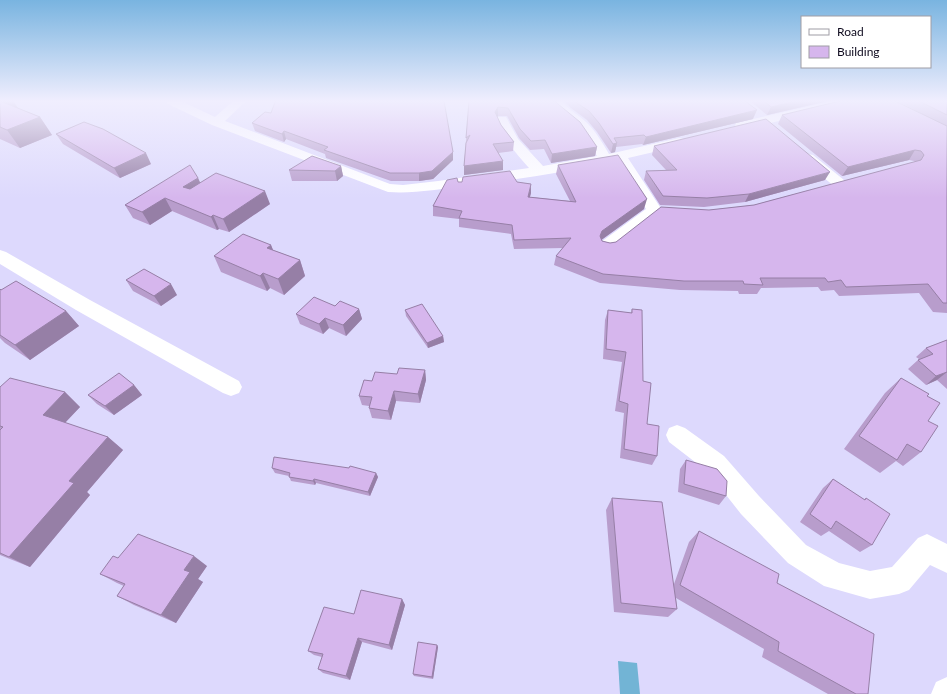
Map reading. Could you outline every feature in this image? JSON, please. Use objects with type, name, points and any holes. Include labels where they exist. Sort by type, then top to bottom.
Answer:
[{"type":"street","points":[[246,133],[388,188],[411,188],[540,171],[614,158],[695,138]]},
{"type":"street","points":[[507,133],[540,171]]},
{"type":"street","points":[[589,133],[614,158],[661,211],[607,246]]},
{"type":"street","points":[[798,150],[839,184]]},
{"type":"street","points":[[0,256],[231,387]]},
{"type":"street","points":[[677,435],[716,464],[750,505],[797,554],[834,576],[870,585],[899,580],[927,546],[947,560]]},
{"type":"water","points":[[618,661],[637,663],[640,694],[620,694]]},
{"type":"building","points":[[111,133],[146,153],[114,168],[56,134]]},
{"type":"building","points":[[291,133],[450,133],[453,152],[432,171],[419,173],[390,173],[324,150],[328,147]]},
{"type":"building","points":[[466,133],[507,133],[514,142],[493,144],[503,161],[464,166],[466,143],[470,135],[466,138]]},
{"type":"building","points":[[524,133],[588,133],[597,147],[552,154],[545,140],[531,141]]},
{"type":"building","points":[[606,133],[661,133],[646,137],[644,135],[614,138],[617,143],[613,144]]},
{"type":"building","points":[[706,133],[783,133],[830,172],[749,194],[707,198],[663,196],[646,171],[677,170],[654,146]]},
{"type":"building","points":[[805,133],[947,133],[947,303],[943,303],[928,284],[846,287],[841,280],[828,282],[825,278],[760,278],[763,285],[744,284],[743,281],[684,281],[603,274],[556,256],[571,238],[514,240],[512,225],[459,218],[462,211],[433,206],[447,180],[457,178],[458,182],[462,182],[463,177],[510,171],[517,182],[531,184],[528,197],[576,202],[558,165],[618,155],[647,199],[602,231],[600,236],[602,241],[610,243],[616,242],[661,207],[709,210],[754,205],[921,160],[924,155],[921,151],[915,150],[848,167]]},
{"type":"building","points":[[312,156],[341,166],[335,171],[289,170]]},
{"type":"building","points":[[190,165],[198,178],[183,187],[190,189],[216,173],[265,191],[223,219],[213,215],[211,217],[165,198],[142,212],[125,205]]},
{"type":"building","points":[[243,234],[271,245],[267,248],[300,260],[278,279],[263,273],[260,276],[214,256]]},
{"type":"building","points":[[144,269],[171,284],[154,296],[126,280]]},
{"type":"building","points":[[16,281],[66,311],[15,345],[0,335],[0,289],[1,290]]},
{"type":"building","points":[[314,297],[335,306],[340,301],[359,309],[343,325],[325,318],[319,324],[296,314]]},
{"type":"building","points":[[422,304],[443,336],[427,343],[405,310]]},
{"type":"building","points":[[632,309],[642,310],[643,381],[651,383],[647,424],[659,426],[657,456],[624,449],[628,404],[619,401],[626,352],[606,349],[608,310],[632,313]]},
{"type":"building","points":[[947,340],[947,372],[936,376],[918,360],[933,354],[926,348]]},
{"type":"building","points":[[399,368],[425,370],[418,394],[394,391],[388,411],[369,408],[372,397],[359,396],[364,380],[372,381],[375,372],[397,374]]},
{"type":"building","points":[[119,373],[134,385],[105,406],[88,395]]},
{"type":"building","points":[[10,378],[65,392],[43,415],[108,437],[69,481],[74,483],[9,557],[0,553],[0,430],[3,427],[0,426],[0,387]]},
{"type":"building","points":[[901,378],[929,394],[927,396],[940,403],[928,421],[938,426],[921,452],[907,444],[897,460],[859,436]]},
{"type":"building","points":[[274,457],[349,468],[350,466],[376,473],[368,492],[314,479],[313,481],[289,477],[290,473],[272,468]]},
{"type":"building","points":[[686,460],[717,469],[727,481],[726,496],[684,484]]},
{"type":"building","points":[[833,479],[890,514],[872,545],[836,521],[831,529],[810,514]]},
{"type":"building","points":[[612,498],[662,502],[677,609],[621,603]]},
{"type":"building","points":[[699,531],[779,574],[777,583],[874,634],[868,694],[856,694],[778,651],[779,642],[680,585]]},
{"type":"building","points":[[138,534],[194,556],[184,570],[190,572],[161,615],[117,596],[125,584],[100,574],[113,556],[118,558]]},
{"type":"building","points":[[361,590],[402,599],[389,645],[358,638],[346,676],[318,669],[323,654],[308,651],[324,607],[354,614]]},
{"type":"building","points":[[418,642],[437,645],[432,677],[413,674]]}]
